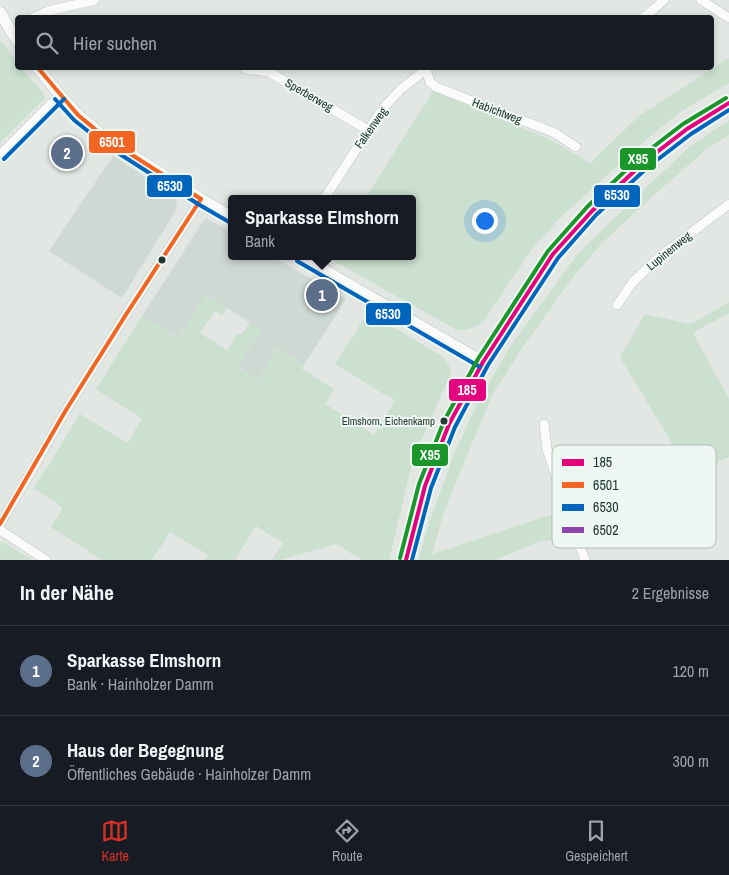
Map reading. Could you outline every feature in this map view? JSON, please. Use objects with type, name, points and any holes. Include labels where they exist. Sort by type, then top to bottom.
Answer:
[{"type":"main road","points":[[406,560],[425,486],[449,424],[483,362],[553,254],[592,211],[644,162],[687,128],[729,103]]},
{"type":"street","points":[[39,15],[48,11],[95,0]]},
{"type":"street","points":[[647,15],[664,0]]},
{"type":"street","points":[[701,0],[729,18]]},
{"type":"street","points":[[0,12],[15,33]]},
{"type":"street","points":[[40,70],[78,115],[107,139],[228,215]]},
{"type":"street","name":"Sperberweg","points":[[254,70],[269,72],[368,130]]},
{"type":"street","name":"Falkenweg","points":[[327,195],[387,104],[401,89],[425,70]]},
{"type":"street","name":"Habichtweg","points":[[427,70],[430,82],[436,87],[555,134],[576,147]]},
{"type":"street","points":[[0,155],[60,95]]},
{"type":"street","points":[[0,524],[66,410],[201,199]]},
{"type":"street","name":"Lupinenweg","points":[[618,305],[633,282],[659,258],[729,204]]},
{"type":"street","points":[[307,260],[483,362]]},
{"type":"street","points":[[544,424],[547,449],[552,464]]},
{"type":"street","points":[[0,530],[46,560]]},
{"type":"street","points":[[581,548],[585,560]]},
{"type":"shaded area","points":[[113,156],[170,193],[177,204],[175,212],[122,298],[49,251]]},
{"type":"shaded area","points":[[206,218],[228,231],[228,260],[279,260],[346,299],[304,365],[277,348],[258,380],[238,367],[261,329],[206,295],[178,338],[142,316]]},
{"type":"green space","points":[[0,40],[15,59],[15,70],[24,70],[46,97],[0,143]]},
{"type":"green space","points":[[729,58],[729,83],[682,111],[653,134],[562,216],[534,246],[483,322],[474,327],[457,330],[332,260],[416,260],[416,195],[368,195],[433,91],[553,141],[590,163],[640,115],[710,70],[714,70],[714,68]]},
{"type":"green space","points":[[729,120],[729,135],[707,149],[602,243],[574,276],[527,341],[494,392],[443,515],[432,554],[552,514],[552,540],[539,542],[495,560],[418,560],[430,520],[455,452],[478,402],[512,344],[579,252],[688,148]]},
{"type":"green space","points":[[205,295],[227,308],[222,315],[215,311],[200,333],[227,350],[238,333],[241,335],[250,322],[261,329],[238,368],[258,380],[277,348],[304,365],[302,369],[334,389],[325,404],[374,435],[395,401],[335,364],[368,312],[440,355],[448,363],[451,372],[413,460],[389,560],[362,560],[336,544],[280,560],[272,560],[283,543],[256,526],[235,560],[206,560],[208,555],[170,532],[152,560],[102,560],[51,527],[63,508],[34,488],[80,414],[127,443],[142,419],[96,389],[142,316],[178,338]]},
{"type":"green space","points":[[729,302],[729,313],[693,333],[729,399],[729,457],[719,461],[716,466],[716,445],[673,445],[620,357],[645,314],[691,324]]},
{"type":"green space","points":[[2,541],[32,560],[0,560],[0,544]]},
{"type":"transit line","name":"6501","points":[[40,70],[78,115],[107,139],[201,199]]},
{"type":"transit line","name":"X95","points":[[400,558],[419,484],[444,421],[478,359],[548,251],[588,206],[640,157],[683,124],[726,98]]},
{"type":"transit line","name":"6530","points":[[55,99],[74,120],[104,144],[228,221]]},
{"type":"transit line","name":"6530","points":[[4,159],[64,99]]},
{"type":"transit line","name":"185","points":[[406,560],[425,486],[449,424],[483,362],[553,254],[592,211],[644,162],[687,129],[729,103]]},
{"type":"transit line","name":"6530","points":[[412,560],[431,488],[455,427],[488,365],[558,258],[596,215],[648,167],[691,134],[729,110]]},
{"type":"transit line","name":"6501","points":[[0,524],[66,410],[201,199]]},
{"type":"transit line","name":"6530","points":[[297,261],[480,367]]},
{"type":"place","name":"Haus der Begegnung","points":[[67,153]]},
{"type":"place","name":"Sparkasse Elmshorn","points":[[322,295]]},
{"type":"place","name":"Elmshorn, Eichenkamp","points":[[444,421]]}]
